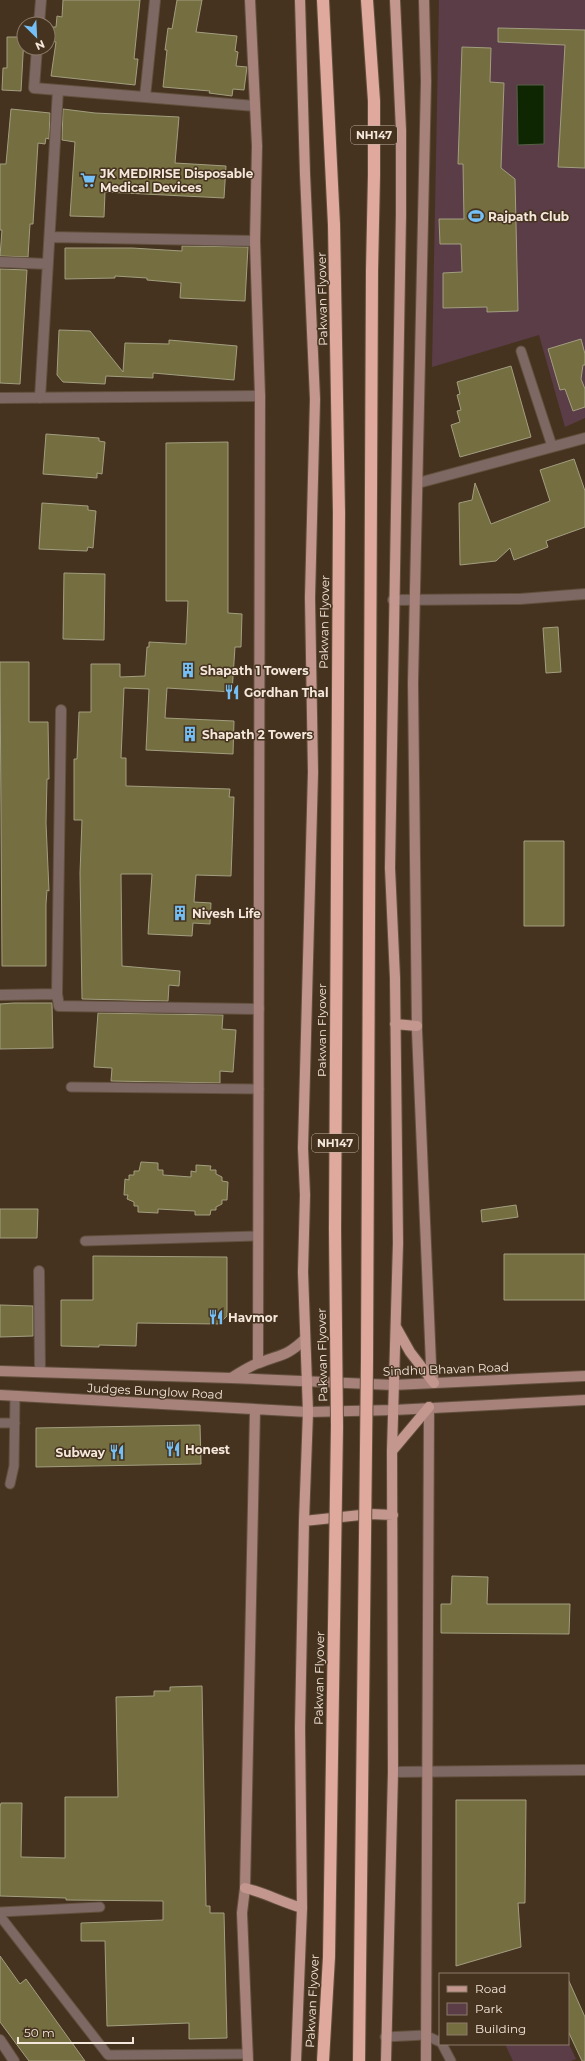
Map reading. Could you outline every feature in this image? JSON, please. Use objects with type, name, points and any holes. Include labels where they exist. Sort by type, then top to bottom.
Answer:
[{"type":"highway","name":"Pakwan Flyover","points":[[323,0],[334,225],[339,513],[335,1214],[337,1426],[329,1957],[323,2061]]},
{"type":"highway","name":"NH147","points":[[359,2061],[367,1361],[372,270],[374,175],[374,101],[366,0]]},
{"type":"main road","points":[[296,2061],[302,1908],[300,1728],[304,1521],[308,1412],[303,1272],[305,1195],[303,1148],[313,780],[310,598],[316,399],[305,182],[300,0]]},
{"type":"main road","points":[[386,2061],[385,2037],[393,1772],[394,1515],[392,1451],[398,1243],[395,978],[390,868],[393,600],[401,214],[401,130],[395,0]]},
{"type":"main road","points":[[395,1024],[418,1026]]},
{"type":"main road","points":[[396,1327],[410,1352],[434,1383]]},
{"type":"main road","points":[[392,1451],[429,1407]]},
{"type":"main road","points":[[304,1521],[370,1514],[394,1515]]},
{"type":"main road","points":[[245,1888],[268,1894],[283,1902],[302,1908]]},
{"type":"street","points":[[40,16],[41,0]]},
{"type":"street","points":[[144,97],[155,0]]},
{"type":"street","points":[[250,0],[257,146],[255,241],[260,396],[258,1363]]},
{"type":"street","points":[[424,0],[426,81],[413,683],[418,1026],[431,1364],[434,1383]]},
{"type":"street","points":[[36,56],[34,88],[255,106]]},
{"type":"street","points":[[40,398],[58,90]]},
{"type":"street","points":[[50,237],[255,241]]},
{"type":"street","points":[[0,262],[48,264]]},
{"type":"street","points":[[0,398],[260,396]]},
{"type":"street","points":[[418,483],[585,438]]},
{"type":"street","points":[[393,600],[520,599],[585,594]]},
{"type":"street","points":[[61,710],[57,994],[59,1006],[259,1008]]},
{"type":"street","points":[[0,995],[57,994]]},
{"type":"street","points":[[39,1271],[40,1371]]},
{"type":"street","points":[[231,1378],[258,1363],[283,1356],[305,1339]]},
{"type":"street","name":"Judges Bunglow Road","points":[[0,1371],[40,1371],[308,1382]]},
{"type":"street","name":"Sindhu Bhavan Road","points":[[308,1382],[393,1385],[585,1376]]},
{"type":"street","name":"Judges Bunglow Road","points":[[0,1395],[308,1412]]},
{"type":"street","points":[[308,1412],[394,1410],[585,1400]]},
{"type":"street","points":[[426,2061],[425,2035],[429,1772],[429,1407]]},
{"type":"street","points":[[248,2057],[242,1913],[245,1888],[255,1410]]},
{"type":"street","points":[[393,1772],[585,1770]]},
{"type":"street","points":[[0,2040],[14,2061]]},
{"type":"lane","points":[[521,351],[552,446]]},
{"type":"lane","points":[[71,1087],[259,1089]]},
{"type":"lane","points":[[85,1241],[258,1236]]},
{"type":"lane","points":[[10,1484],[14,1466],[15,1396]]},
{"type":"lane","points":[[0,1423],[15,1423]]},
{"type":"lane","points":[[0,1912],[100,1907]]},
{"type":"lane","points":[[0,1916],[108,2055],[248,2057]]},
{"type":"lane","points":[[385,2037],[425,2035],[439,2042]]},
{"type":"lane","points":[[442,2045],[451,2061]]},
{"type":"green space","points":[[439,0],[585,0],[585,418],[565,427],[539,335],[432,367]]},
{"type":"green space","points":[[569,2044],[576,2059],[571,2061],[513,2061],[505,2045]]},
{"type":"shaded area","points":[[517,85],[544,85],[544,144],[518,145]]},
{"type":"building","points":[[63,0],[140,0],[134,59],[138,59],[135,85],[51,76],[54,56],[56,56],[57,16],[62,17]]},
{"type":"building","points":[[177,0],[202,0],[196,32],[237,36],[235,51],[238,52],[236,66],[247,67],[244,90],[233,89],[232,96],[209,93],[210,91],[163,87],[168,28],[172,29]]},
{"type":"building","points":[[498,28],[585,30],[585,168],[558,167],[565,45],[498,42]]},
{"type":"building","points":[[7,37],[16,37],[16,56],[23,56],[21,91],[2,90],[3,68],[7,68]]},
{"type":"building","points":[[462,47],[491,48],[490,82],[504,83],[501,168],[515,179],[518,311],[487,312],[487,307],[443,308],[443,273],[462,272],[461,244],[440,244],[439,219],[464,219],[463,164],[458,164]]},
{"type":"building","points":[[11,109],[50,113],[49,139],[46,138],[45,144],[38,143],[33,224],[30,224],[28,257],[0,256],[2,230],[0,230],[0,164],[6,164]]},
{"type":"building","points":[[63,109],[95,113],[179,117],[175,163],[226,166],[224,198],[105,192],[104,217],[70,216],[75,142],[62,140]]},
{"type":"building","points":[[182,246],[248,247],[245,301],[180,298],[181,283],[147,280],[147,278],[115,276],[115,278],[65,279],[65,248],[132,248],[182,251]]},
{"type":"building","points":[[0,269],[27,270],[20,384],[0,383]]},
{"type":"building","points":[[59,330],[90,331],[123,372],[125,343],[169,344],[169,340],[237,346],[234,380],[153,373],[153,378],[106,376],[105,384],[63,382],[57,375]]},
{"type":"building","points":[[581,339],[585,354],[585,365],[583,365],[581,379],[585,389],[585,407],[573,411],[565,389],[560,390],[548,349]]},
{"type":"building","points":[[511,366],[531,437],[460,457],[451,425],[460,422],[457,411],[461,410],[457,395],[460,394],[457,382]]},
{"type":"building","points":[[46,434],[99,438],[99,441],[105,442],[102,474],[97,473],[97,478],[43,474]]},
{"type":"building","points":[[228,442],[228,613],[242,614],[241,647],[235,647],[232,692],[167,688],[165,718],[234,721],[233,754],[146,750],[149,689],[124,688],[121,758],[126,758],[126,786],[230,789],[229,797],[234,797],[231,876],[196,875],[194,902],[211,903],[210,924],[193,923],[192,936],[148,934],[152,874],[121,874],[122,966],[180,971],[179,986],[169,985],[168,1001],[82,999],[80,873],[82,820],[74,820],[74,759],[77,759],[79,712],[91,712],[91,664],[120,664],[120,677],[145,676],[147,647],[149,647],[149,642],[186,644],[188,601],[166,601],[166,443]]},
{"type":"building","points":[[574,459],[585,491],[585,527],[546,541],[548,547],[514,560],[510,548],[496,561],[460,565],[459,503],[472,500],[475,483],[491,524],[550,501],[540,470]]},
{"type":"building","points":[[42,503],[88,506],[88,510],[96,511],[93,548],[88,547],[87,551],[39,549]]},
{"type":"building","points":[[64,573],[105,574],[104,640],[63,639]]},
{"type":"building","points":[[558,627],[561,672],[546,673],[543,628]]},
{"type":"building","points":[[0,662],[29,662],[29,722],[48,722],[49,779],[47,779],[46,823],[49,891],[47,890],[46,904],[46,966],[2,966]]},
{"type":"building","points":[[524,841],[564,841],[564,926],[524,926]]},
{"type":"building","points":[[52,1003],[53,1048],[0,1049],[0,1004]]},
{"type":"building","points":[[98,1013],[223,1015],[222,1029],[236,1030],[233,1072],[220,1071],[220,1083],[111,1081],[112,1068],[94,1067]]},
{"type":"building","points":[[141,1162],[158,1163],[158,1170],[163,1170],[163,1175],[191,1177],[191,1171],[196,1172],[196,1165],[211,1166],[210,1170],[216,1170],[216,1174],[222,1177],[222,1181],[228,1182],[227,1200],[222,1200],[222,1204],[216,1207],[216,1210],[211,1210],[210,1215],[195,1215],[195,1211],[158,1209],[158,1213],[138,1212],[138,1206],[134,1206],[134,1202],[127,1199],[128,1195],[124,1195],[125,1179],[129,1180],[129,1175],[134,1175],[134,1171],[139,1171]]},
{"type":"building","points":[[516,1205],[518,1217],[482,1222],[481,1210]]},
{"type":"building","points":[[0,1209],[38,1209],[37,1238],[0,1238]]},
{"type":"building","points":[[504,1254],[585,1254],[585,1300],[504,1300]]},
{"type":"building","points":[[93,1256],[227,1257],[227,1316],[219,1324],[137,1323],[136,1346],[61,1346],[61,1300],[93,1300]]},
{"type":"building","points":[[0,1305],[33,1306],[33,1336],[0,1337]]},
{"type":"building","points":[[200,1425],[201,1464],[36,1467],[36,1428]]},
{"type":"building","points":[[452,1576],[488,1577],[487,1604],[570,1604],[569,1634],[441,1633],[441,1604],[451,1604]]},
{"type":"building","points":[[202,1686],[206,1906],[210,1906],[210,1913],[224,1913],[227,2038],[189,2039],[189,2023],[107,2026],[105,1941],[81,1941],[81,1923],[163,1920],[163,1901],[66,1900],[66,1898],[0,1896],[0,1807],[1,1803],[22,1803],[21,1857],[65,1858],[65,1797],[118,1797],[116,1697],[154,1696],[154,1691],[170,1691],[170,1687]]},
{"type":"building","points":[[456,1800],[526,1800],[525,1903],[518,1903],[521,1947],[456,1966]]},
{"type":"building","points":[[0,1956],[20,1984],[26,1979],[85,2061],[29,2061],[0,2022]]},
{"type":"building","points":[[569,1981],[585,2017],[585,2061],[582,2061],[569,2033]]},
{"type":"place","name":"JK MEDIRISE Disposable Medical Devices","points":[[88,180]]},
{"type":"place","name":"Rajpath Club","points":[[476,216]]},
{"type":"place","name":"Shapath 1 Towers","points":[[188,670]]},
{"type":"place","name":"Gordhan Thal","points":[[232,692]]},
{"type":"place","name":"Shapath 2 Towers","points":[[190,734]]},
{"type":"place","name":"Nivesh Life","points":[[180,913]]},
{"type":"place","name":"Havmor","points":[[216,1317]]},
{"type":"place","name":"Honest","points":[[173,1449]]},
{"type":"place","name":"Subway","points":[[117,1452]]}]
